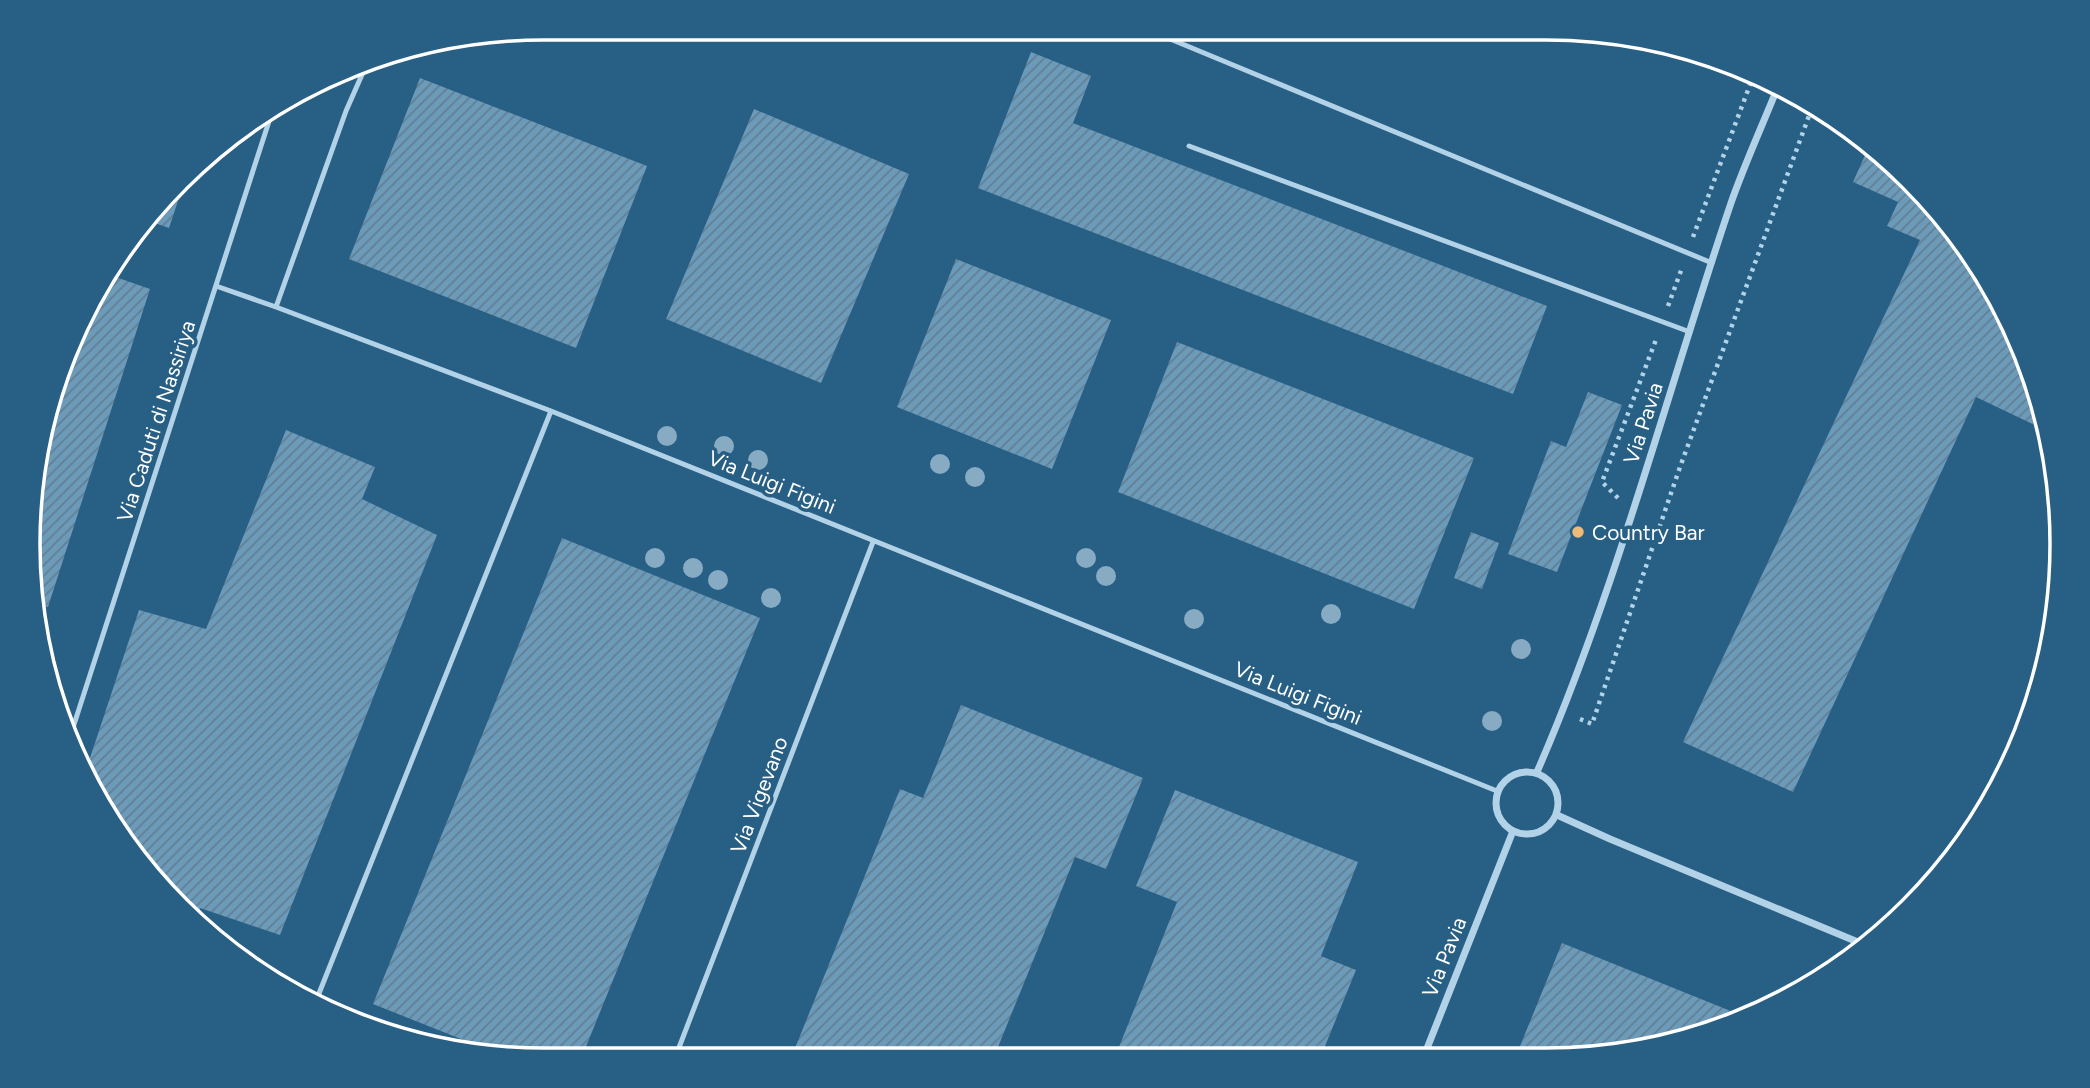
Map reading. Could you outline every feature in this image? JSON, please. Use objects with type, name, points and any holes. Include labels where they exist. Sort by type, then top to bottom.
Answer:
[{"type":"street","name":"Via Pavia","points":[[1537,772],[1563,713],[1632,514],[1732,200],[1775,95]]},
{"type":"street","points":[[1521,771],[1537,772],[1552,781],[1559,797],[1557,814],[1547,828],[1530,835],[1513,831],[1501,821],[1495,807],[1497,791],[1507,778],[1521,771]]},
{"type":"street","points":[[1557,814],[1610,839],[1856,941]]},
{"type":"street","name":"Via Pavia","points":[[1427,1048],[1513,831]]},
{"type":"lane","points":[[1173,40],[1712,263]]},
{"type":"lane","points":[[276,307],[345,111],[362,75]]},
{"type":"lane","name":"Via Caduti di Nassiriya","points":[[74,724],[269,122]]},
{"type":"lane","points":[[1189,146],[1690,331]]},
{"type":"lane","name":"Via Luigi Figini","points":[[216,286],[551,411],[1497,791]]},
{"type":"lane","points":[[319,995],[551,411]]},
{"type":"lane","name":"Via Vigevano","points":[[679,1048],[873,542]]},
{"type":"path","points":[[1632,514],[1602,482],[1750,84]]},
{"type":"path","points":[[1563,713],[1592,724],[1681,467],[1809,115]]},
{"type":"building","points":[[1031,52],[1091,76],[1073,123],[1547,306],[1513,394],[978,188]]},
{"type":"building","points":[[420,78],[647,166],[576,348],[349,259]]},
{"type":"building","points":[[754,109],[909,174],[821,383],[666,319]]},
{"type":"building","points":[[1865,154],[1902,188],[1946,237],[1998,321],[2023,382],[2036,426],[1976,397],[1793,792],[1683,742],[1920,240],[1887,226],[1898,202],[1853,182]]},
{"type":"building","points":[[179,197],[169,228],[156,223]]},
{"type":"building","points":[[956,259],[1111,320],[1052,469],[897,407]]},
{"type":"building","points":[[117,277],[150,289],[48,607],[45,606],[40,544],[41,511],[50,446],[57,414],[79,351],[92,321]]},
{"type":"building","points":[[1177,342],[1474,458],[1414,609],[1118,492]]},
{"type":"building","points":[[1588,392],[1622,405],[1557,572],[1508,554],[1551,441],[1566,447]]},
{"type":"building","points":[[286,430],[375,467],[362,499],[437,535],[280,935],[200,908],[199,911],[144,851],[108,796],[89,760],[139,610],[206,629]]},
{"type":"building","points":[[1471,532],[1499,543],[1482,589],[1454,578]]},
{"type":"building","points":[[562,538],[760,618],[585,1048],[511,1047],[466,1041],[373,1004]]},
{"type":"building","points":[[961,705],[1143,778],[1106,869],[1075,857],[998,1048],[795,1048],[900,789],[923,798]]},
{"type":"building","points":[[1175,790],[1358,862],[1321,956],[1356,970],[1324,1048],[1119,1048],[1177,902],[1136,886]]},
{"type":"building","points":[[1562,943],[1732,1012],[1676,1031],[1644,1038],[1579,1047],[1519,1048]]},
{"type":"place","name":"Country Bar","points":[[1578,532]]}]
